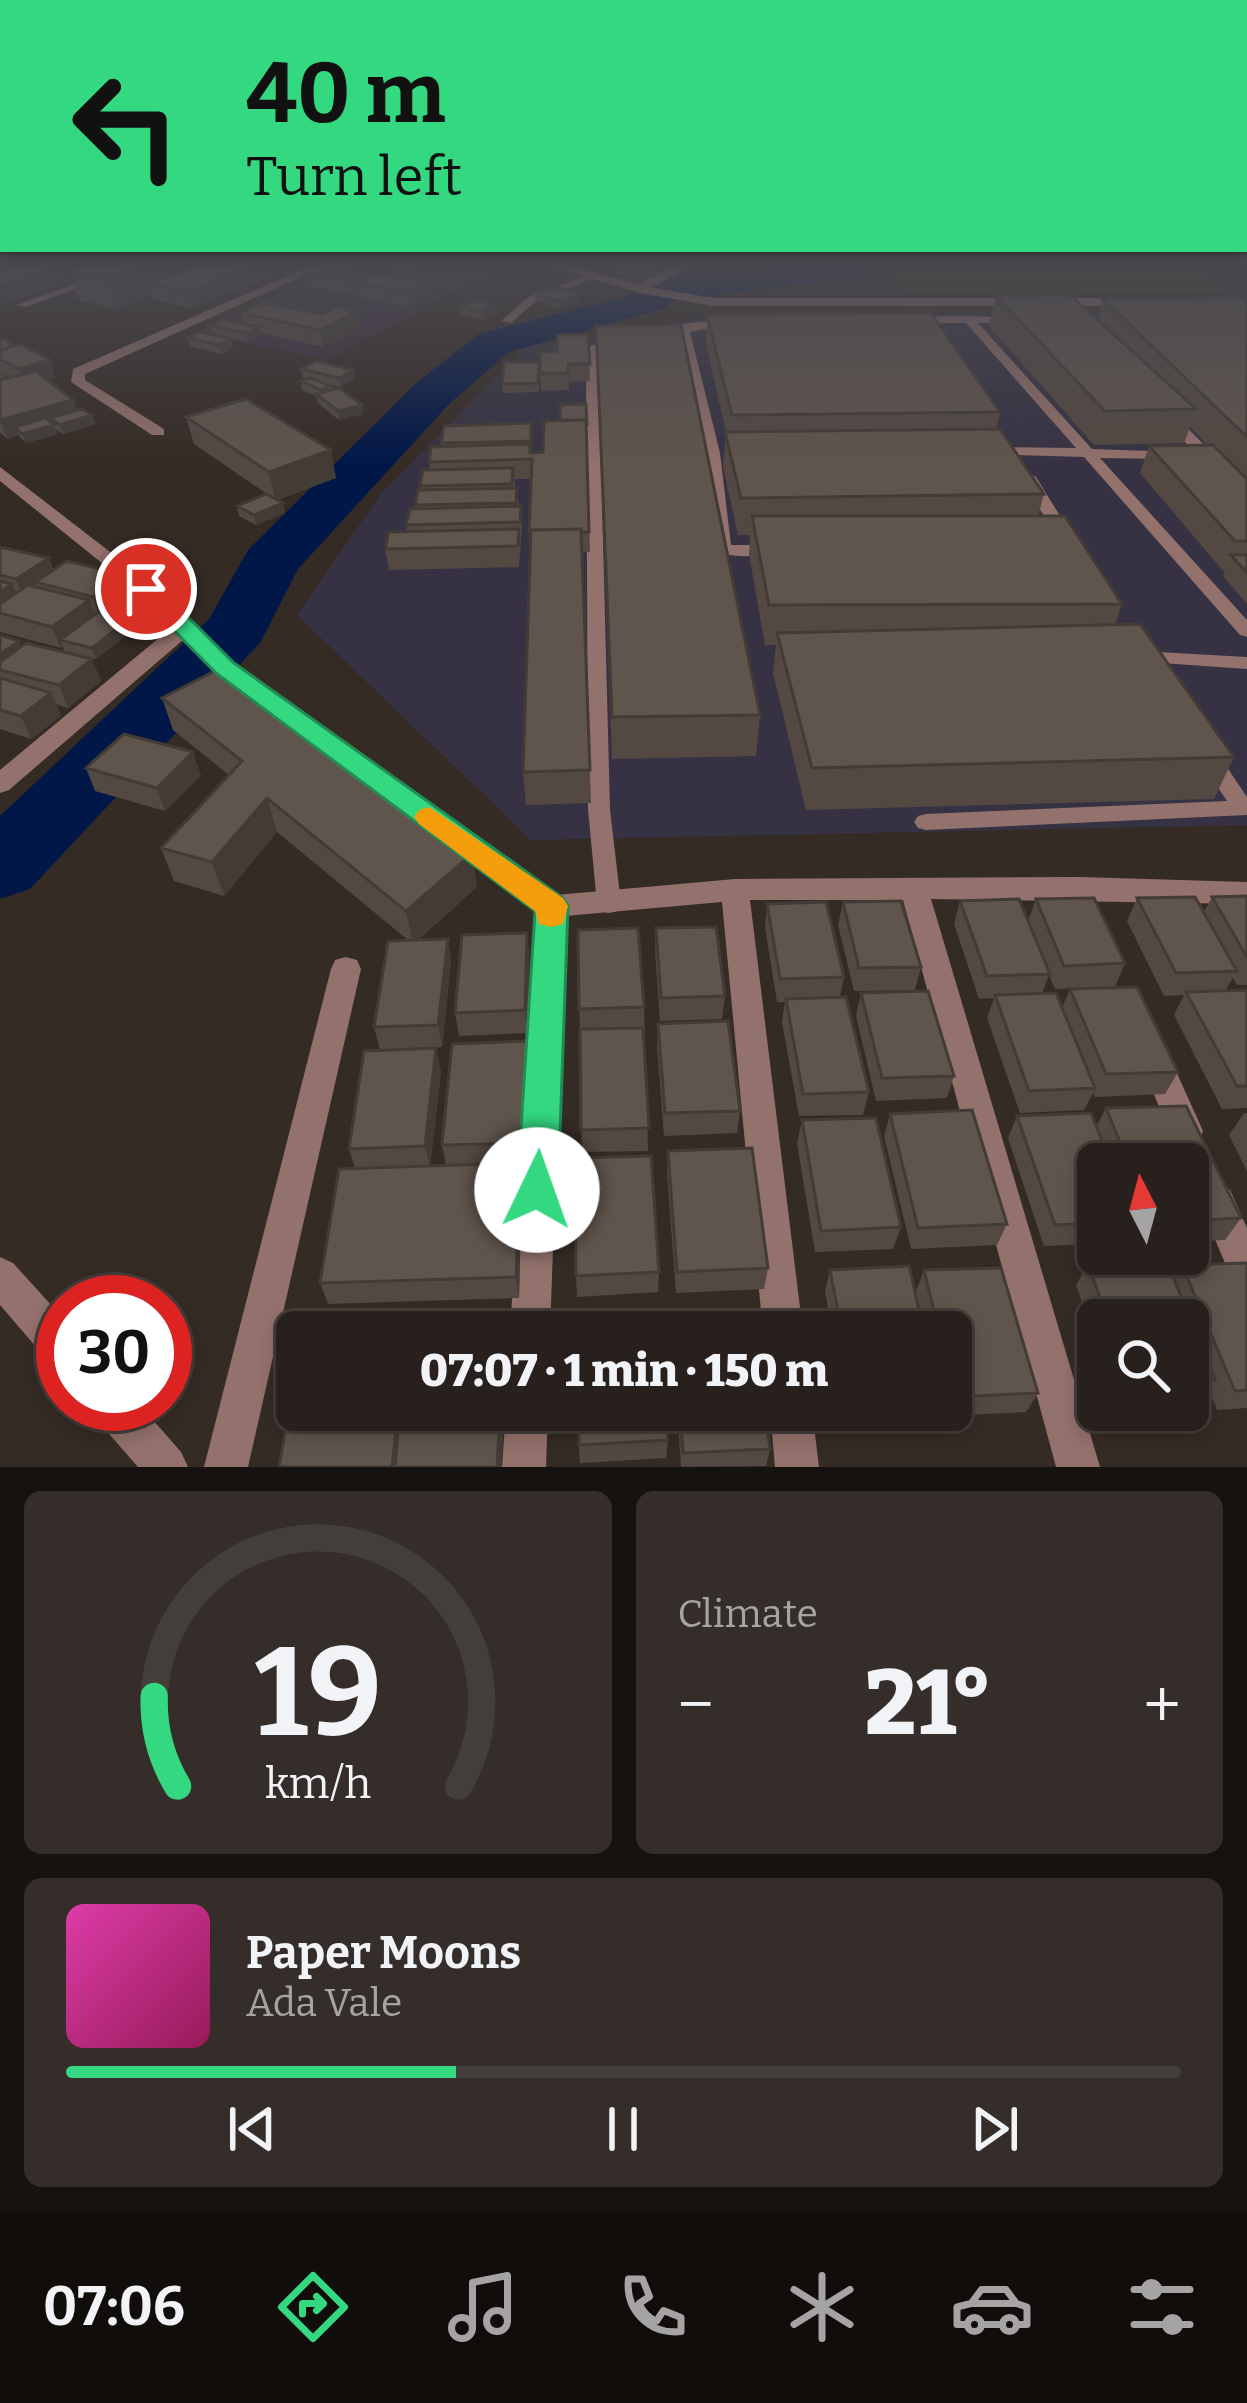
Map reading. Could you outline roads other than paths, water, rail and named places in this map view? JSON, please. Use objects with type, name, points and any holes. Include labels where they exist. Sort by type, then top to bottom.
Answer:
[{"type":"street","points":[[158,433],[78,382],[78,372],[177,328]]},
{"type":"street","points":[[0,472],[146,589],[225,668],[551,906],[735,890],[1080,888],[1247,893]]},
{"type":"street","points":[[106,580],[146,589]]},
{"type":"street","points":[[0,784],[11,762],[114,674],[187,625]]},
{"type":"street","points":[[1080,888],[1099,930]]},
{"type":"street","points":[[914,889],[1078,1467]]},
{"type":"street","points":[[735,890],[781,1311]]},
{"type":"street","points":[[531,1311],[551,906]]},
{"type":"street","points":[[226,1467],[346,969]]},
{"type":"street","points":[[1145,1037],[1247,1271]]},
{"type":"street","points":[[0,1276],[36,1317]]},
{"type":"street","points":[[135,1431],[166,1467]]},
{"type":"street","points":[[524,1467],[525,1431]]},
{"type":"street","points":[[793,1431],[797,1467]]},
{"type":"lane","points":[[609,904],[599,809],[592,347],[681,328]]},
{"type":"lane","points":[[683,328],[712,453],[723,550],[793,549]]},
{"type":"lane","points":[[923,328],[936,343]]},
{"type":"lane","points":[[977,328],[1247,631]]},
{"type":"lane","points":[[1157,405],[1247,498]]},
{"type":"lane","points":[[999,434],[1083,564]]},
{"type":"lane","points":[[965,451],[1206,456]]},
{"type":"lane","points":[[712,453],[735,453]]},
{"type":"lane","points":[[1048,546],[1071,545]]},
{"type":"lane","points":[[1130,638],[1154,676]]},
{"type":"lane","points":[[1118,657],[1247,663]]},
{"type":"lane","points":[[926,822],[1244,808],[1192,732]]},
{"type":"waterway","points":[[0,867],[237,629],[270,563],[433,393],[494,343],[547,328]]}]
